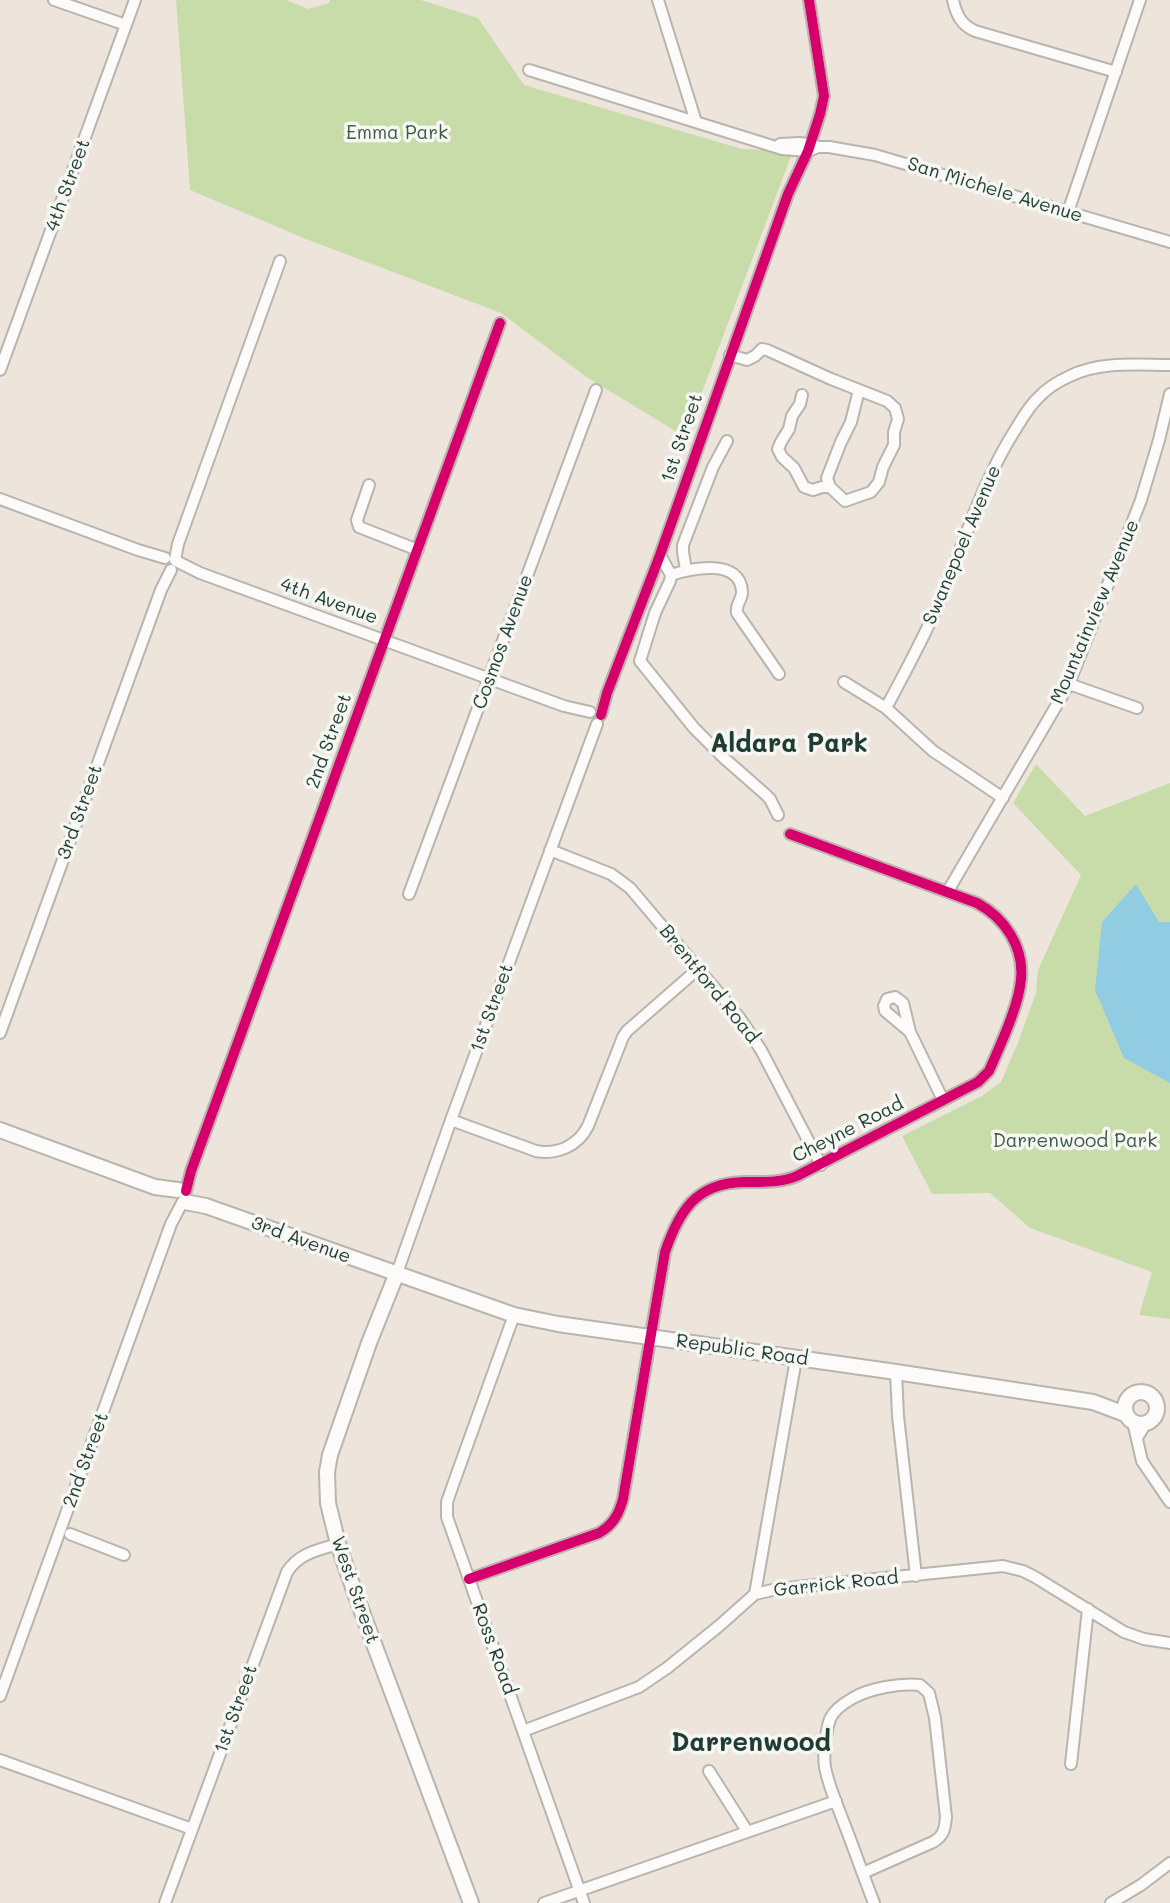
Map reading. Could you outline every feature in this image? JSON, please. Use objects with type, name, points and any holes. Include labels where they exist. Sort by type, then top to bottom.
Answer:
[{"type":"main road","name":"3rd Avenue","points":[[0,1130],[397,1273]]},
{"type":"main road","name":"Republic Road","points":[[397,1273],[514,1315],[558,1324],[1093,1402],[1140,1419],[1170,1416]]},
{"type":"main road","name":"West Street","points":[[397,1273],[369,1343],[329,1460],[328,1503],[338,1544],[360,1608],[471,1903]]},
{"type":"main road","points":[[1156,1402],[1157,1412],[1140,1419],[1124,1404],[1129,1396],[1144,1391],[1156,1402],[1170,1408]]},
{"type":"main road","name":"Republic Road","points":[[1093,1402],[1129,1396]]},
{"type":"street","points":[[54,0],[126,25]]},
{"type":"street","name":"4th Street","points":[[0,370],[135,0]]},
{"type":"street","points":[[658,0],[696,122]]},
{"type":"street","name":"1st Street","points":[[397,1273],[589,744],[593,717],[607,693],[660,555],[788,194],[820,114],[824,89],[809,0]]},
{"type":"street","points":[[953,0],[960,19],[969,28],[1116,72]]},
{"type":"street","points":[[1068,212],[1140,0]]},
{"type":"street","name":"San Michele Avenue","points":[[529,70],[773,145],[845,149],[909,163],[1170,242]]},
{"type":"street","points":[[170,563],[279,261]]},
{"type":"street","name":"2nd Street","points":[[0,1696],[500,323]]},
{"type":"street","points":[[730,355],[747,360],[762,349],[767,350],[887,401],[895,408],[898,419],[894,429],[894,445],[879,482],[871,492],[845,501],[830,487],[827,482],[828,473],[851,422],[859,390]]},
{"type":"street","name":"Swanepoel Avenue","points":[[886,708],[937,608],[989,475],[1003,447],[1028,409],[1055,384],[1089,369],[1122,365],[1170,365]]},
{"type":"street","name":"Cosmos Avenue","points":[[409,894],[596,390]]},
{"type":"street","name":"Mountainview Avenue","points":[[948,891],[1069,684],[1141,500],[1170,394]]},
{"type":"street","points":[[802,395],[789,429],[780,442],[779,451],[794,468],[804,487],[813,490],[830,487]]},
{"type":"street","points":[[686,570],[683,545],[713,467],[727,441]]},
{"type":"street","points":[[369,485],[357,520],[359,527],[418,550]]},
{"type":"street","name":"4th Avenue","points":[[0,499],[593,717]]},
{"type":"street","points":[[660,555],[671,575],[670,581],[655,613],[640,661],[694,728],[765,794],[778,815]]},
{"type":"street","name":"3rd Street","points":[[0,1033],[170,563]]},
{"type":"street","points":[[671,575],[686,570],[723,569],[734,575],[742,590],[736,606],[737,613],[779,674]]},
{"type":"street","points":[[844,682],[886,708],[933,751],[1003,798]]},
{"type":"street","points":[[1069,684],[1137,708]]},
{"type":"street","name":"Cheyne Road","points":[[469,1579],[599,1533],[615,1519],[623,1499],[664,1252],[683,1211],[695,1198],[705,1190],[722,1184],[787,1180],[821,1165],[978,1082],[989,1071],[1017,998],[1021,980],[1018,954],[1003,923],[987,909],[948,891],[790,834]]},
{"type":"street","name":"Brentford Road","points":[[550,850],[617,877],[630,888],[754,1038],[821,1165]]},
{"type":"street","points":[[451,1120],[536,1152],[555,1152],[574,1144],[584,1135],[623,1037],[698,969]]},
{"type":"street","points":[[909,1032],[943,1100]]},
{"type":"street","name":"Ross Road","points":[[514,1315],[447,1503],[447,1517],[583,1903]]},
{"type":"street","points":[[755,1594],[796,1359]]},
{"type":"street","points":[[896,1372],[916,1576]]},
{"type":"street","points":[[1140,1419],[1137,1438],[1142,1461],[1170,1502]]},
{"type":"street","points":[[70,1534],[124,1555]]},
{"type":"street","name":"1st Street","points":[[165,1903],[287,1572],[301,1557],[338,1544]]},
{"type":"street","name":"Garrick Road","points":[[523,1731],[639,1687],[667,1668],[755,1594],[777,1589],[992,1567],[1013,1568],[1035,1577],[1132,1635],[1170,1643]]},
{"type":"street","points":[[1071,1764],[1088,1609]]},
{"type":"street","points":[[863,1873],[933,1842],[944,1830],[946,1816],[936,1718],[931,1699],[924,1687],[917,1684],[868,1691],[849,1700],[835,1712],[829,1722],[824,1763],[836,1801],[874,1903]]},
{"type":"street","points":[[0,1759],[192,1829]]},
{"type":"street","points":[[709,1771],[747,1832]]},
{"type":"street","points":[[544,1903],[836,1801]]},
{"type":"street","points":[[1111,1903],[1168,1869]]},
{"type":"green space","name":"Emma Park","points":[[176,0],[286,0],[308,9],[329,3],[330,0],[421,0],[478,18],[524,85],[742,149],[793,151],[685,437],[585,376],[501,313],[306,239],[190,190]]},
{"type":"green space","name":"Darrenwood Park","points":[[1036,764],[1085,816],[1170,783],[1170,1319],[1139,1315],[1152,1272],[1030,1228],[990,1193],[932,1194],[902,1136],[982,1096],[1001,1082],[1036,993],[1038,970],[1081,875],[1013,803]]},
{"type":"water","points":[[1136,884],[1159,922],[1170,922],[1170,1083],[1124,1058],[1095,990],[1102,922]]},
{"type":"cycle path","points":[[601,715],[788,194],[808,151],[820,114],[824,96],[809,0]]},
{"type":"cycle path","points":[[186,1191],[191,1171],[500,323]]},
{"type":"cycle path","points":[[469,1579],[599,1533],[615,1519],[623,1499],[665,1252],[683,1212],[692,1202],[713,1188],[727,1184],[778,1181],[797,1176],[978,1082],[989,1071],[1010,1021],[1021,979],[1016,945],[1004,925],[977,903],[790,834]]},
{"type":"district","name":"Aldara Park","points":[[789,744]]},
{"type":"district","name":"Darrenwood","points":[[751,1743]]}]
